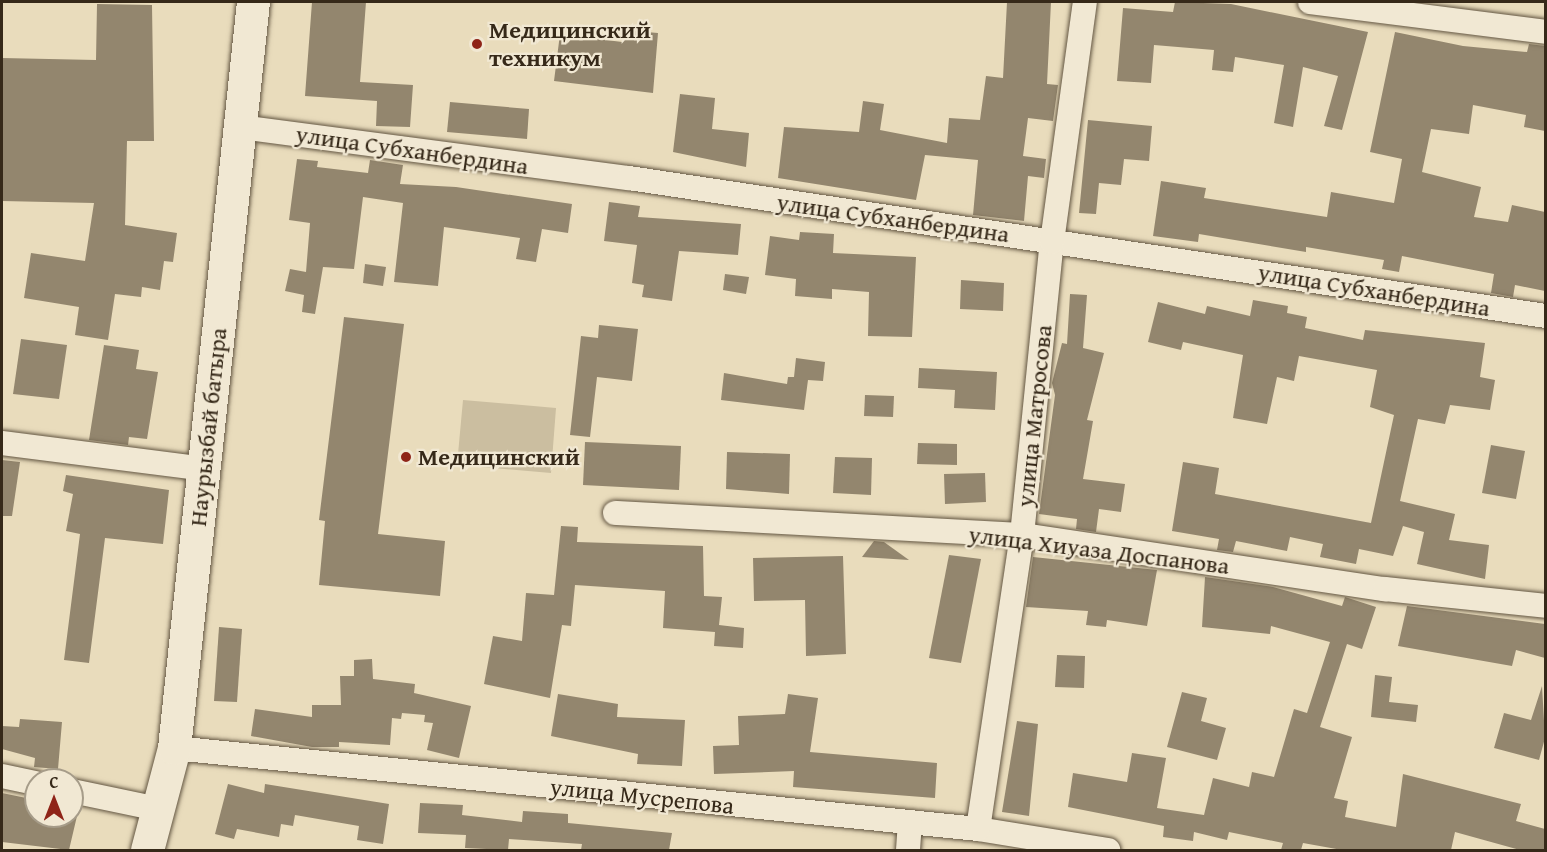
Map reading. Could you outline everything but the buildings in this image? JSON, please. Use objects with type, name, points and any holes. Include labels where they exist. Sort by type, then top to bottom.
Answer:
[{"type":"main road","name":"Наурызбай батыра","points":[[147,850],[174,748],[252,2]]},
{"type":"street","name":"улица Матросова","points":[[978,829],[1022,535],[1052,242],[1085,2]]},
{"type":"street","points":[[1311,2],[1545,32]]},
{"type":"street","name":"улица Субханбердина","points":[[240,127],[1052,242],[1545,316]]},
{"type":"street","points":[[2,443],[204,469]]},
{"type":"street","name":"улица Хиуаза Доспанова","points":[[615,513],[1022,535],[1385,589],[1545,606]]},
{"type":"street","name":"улица Мусрепова","points":[[174,748],[910,824],[978,829],[1108,850]]},
{"type":"street","points":[[2,776],[24,781]]},
{"type":"street","points":[[84,794],[158,809]]},
{"type":"street","points":[[908,850],[910,824]]},
{"type":"shaded area","points":[[463,400],[556,408],[551,473],[457,465]]},
{"type":"place","name":"Медицинский техникум","points":[[477,44]]},
{"type":"place","name":"Медицинский","points":[[406,457]]}]
